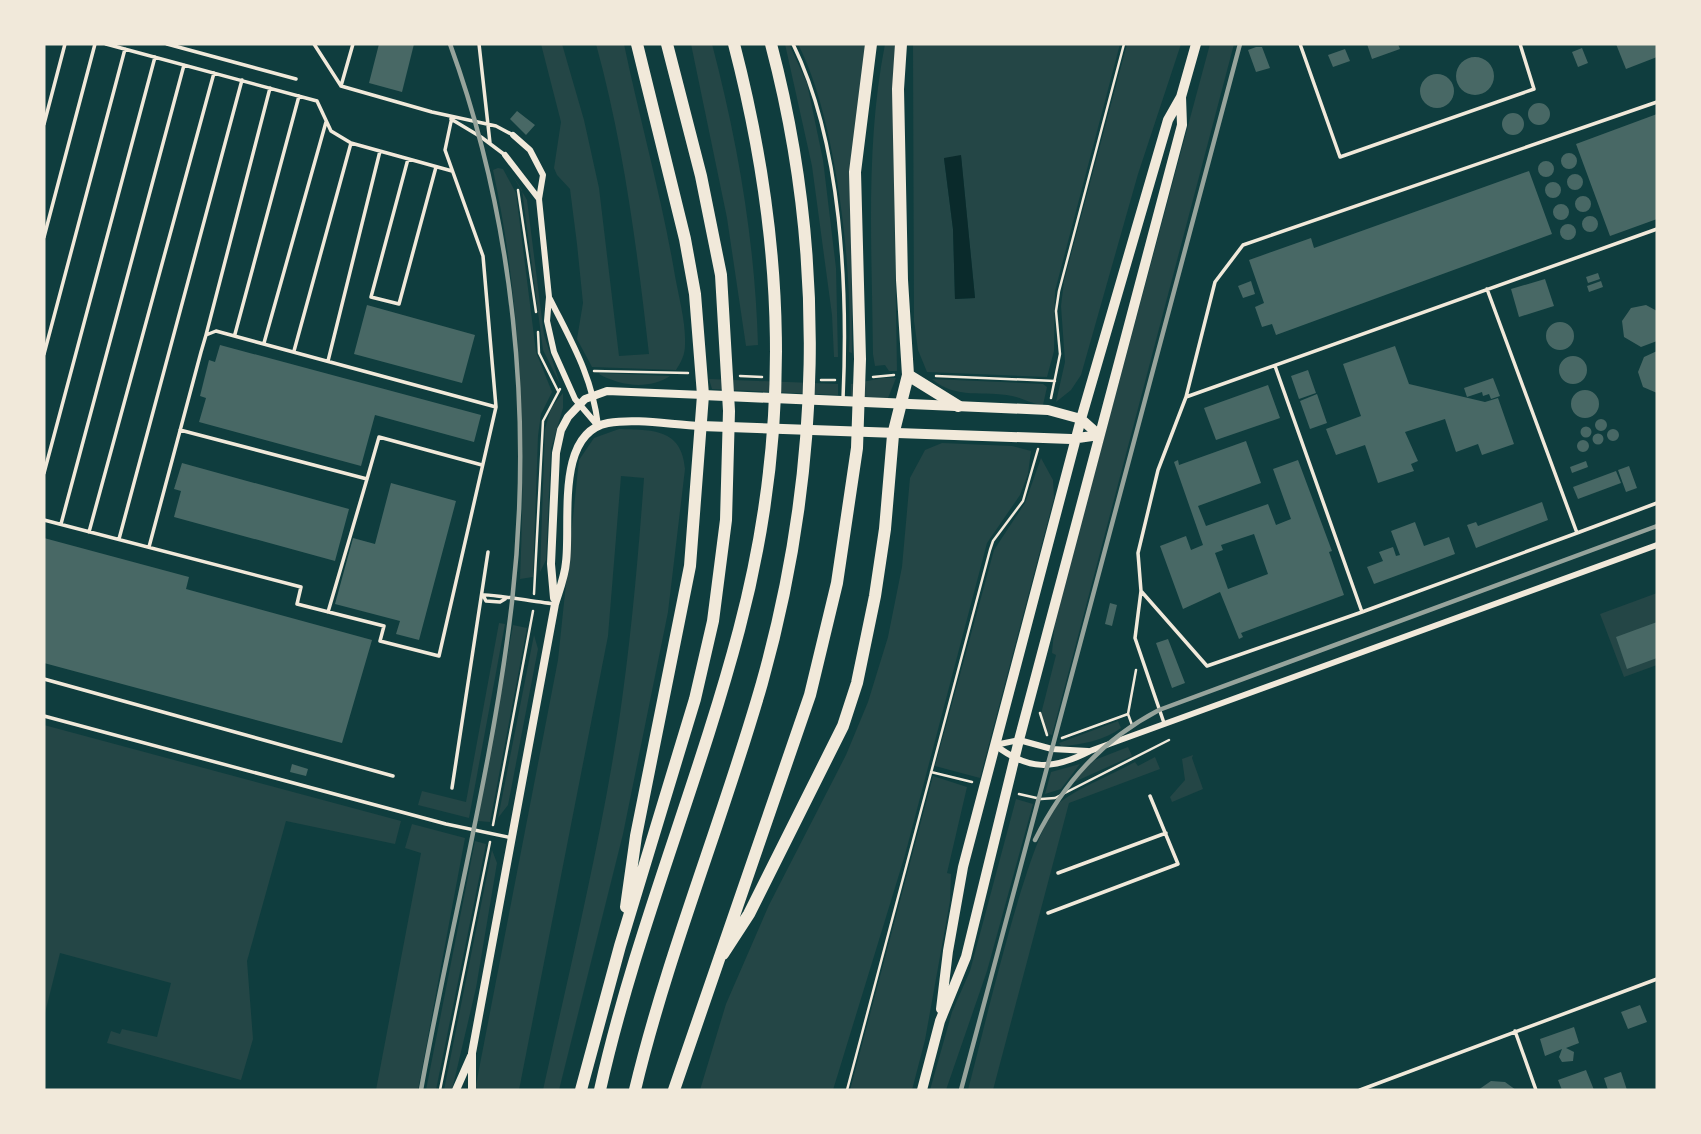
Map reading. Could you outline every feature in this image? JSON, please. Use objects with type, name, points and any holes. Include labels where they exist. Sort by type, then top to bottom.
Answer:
[{"type":"highway","points":[[620,946],[636,836],[690,566],[704,395],[695,294],[685,239],[637,44]]},
{"type":"highway","points":[[581,1090],[620,946],[680,754],[709,643],[722,568],[729,473],[722,275],[701,176],[667,44]]},
{"type":"highway","points":[[600,1090],[642,933],[739,631],[755,558],[769,471],[776,412],[778,359],[766,196],[751,110],[734,44]]},
{"type":"highway","points":[[635,1090],[676,943],[764,673],[787,581],[804,472],[812,360],[803,200],[783,92],[771,44]]},
{"type":"highway","points":[[674,1090],[810,695],[837,583],[853,478],[860,359],[855,172],[871,44]]},
{"type":"highway","points":[[713,971],[749,914],[831,751],[852,701],[875,596],[885,529],[893,435],[908,374],[901,267],[898,89],[901,44]]},
{"type":"highway","points":[[908,374],[958,406]]},
{"type":"main road","points":[[922,1090],[940,1021],[957,903],[995,745],[1081,419],[1168,120],[1181,97],[1196,44]]},
{"type":"main road","points":[[940,1021],[966,957],[1019,740],[1182,125],[1181,97]]},
{"type":"main road","points":[[704,395],[1048,410],[1081,419],[1099,435]]},
{"type":"main road","points":[[701,426],[1075,440],[1099,435]]},
{"type":"street","points":[[513,135],[530,150],[543,175],[539,199],[550,298],[547,321],[554,352],[579,404],[598,426]]},
{"type":"street","points":[[505,155],[539,199]]},
{"type":"street","points":[[550,298],[588,373],[598,426]]},
{"type":"street","points":[[555,604],[551,564],[557,443],[568,417],[579,404],[594,394],[619,390],[704,395]]},
{"type":"street","points":[[472,1090],[472,1054],[555,604],[566,565],[572,461],[579,443],[598,426],[615,423],[701,426]]},
{"type":"street","points":[[995,745],[1016,761],[1042,766],[1067,763],[1090,751],[1657,545]]},
{"type":"street","points":[[995,745],[1019,740],[1052,749],[1090,751]]},
{"type":"street","points":[[456,1090],[472,1054]]},
{"type":"lane","points":[[44,124],[65,44]]},
{"type":"lane","points":[[44,237],[95,44]]},
{"type":"lane","points":[[106,44],[317,101],[331,131],[351,143],[452,171]]},
{"type":"lane","points":[[167,44],[296,79]]},
{"type":"lane","points":[[314,44],[341,86],[432,113],[489,124],[513,135]]},
{"type":"lane","points":[[341,86],[353,44]]},
{"type":"lane","points":[[479,44],[491,143]]},
{"type":"lane","points":[[793,44],[815,97],[837,223],[845,331],[843,401]]},
{"type":"lane","points":[[1300,44],[1340,157],[1534,89],[1520,44]]},
{"type":"lane","points":[[44,354],[124,49]]},
{"type":"lane","points":[[44,473],[155,57]]},
{"type":"lane","points":[[61,524],[184,65]]},
{"type":"lane","points":[[89,532],[214,73]]},
{"type":"lane","points":[[118,539],[242,80]]},
{"type":"lane","points":[[149,547],[270,88]]},
{"type":"lane","points":[[235,334],[299,96]]},
{"type":"lane","points":[[1164,725],[1135,638],[1141,592],[1138,553],[1158,470],[1186,397],[1215,282],[1243,245],[1657,102]]},
{"type":"lane","points":[[452,118],[505,155]]},
{"type":"lane","points":[[44,520],[301,587],[297,604],[384,626],[380,640],[439,656],[496,407],[483,257],[445,150],[452,118]]},
{"type":"lane","points":[[264,343],[326,120]]},
{"type":"lane","points":[[294,351],[351,143]]},
{"type":"lane","points":[[328,361],[380,151]]},
{"type":"lane","points":[[408,159],[371,297],[399,304],[436,167]]},
{"type":"lane","points":[[1186,397],[1657,229]]},
{"type":"lane","points":[[1488,289],[1577,533]]},
{"type":"lane","points":[[206,335],[216,331],[235,334],[496,407]]},
{"type":"lane","points":[[1275,366],[1362,612]]},
{"type":"lane","points":[[180,430],[368,479]]},
{"type":"lane","points":[[328,612],[379,437],[483,465]]},
{"type":"lane","points":[[1141,592],[1207,666],[1657,503]]},
{"type":"lane","points":[[452,788],[488,552]]},
{"type":"lane","points":[[482,595],[501,594],[505,599]]},
{"type":"lane","points":[[482,595],[486,601],[500,602],[505,599],[555,604]]},
{"type":"lane","points":[[44,679],[393,776]]},
{"type":"lane","points":[[44,716],[513,838]]},
{"type":"lane","points":[[1048,913],[1178,864],[1150,796]]},
{"type":"lane","points":[[1058,873],[1166,833]]},
{"type":"lane","points":[[1360,1090],[1657,979]]},
{"type":"lane","points":[[1515,1031],[1536,1090]]},
{"type":"path","points":[[1048,410],[1060,354],[1056,311],[1059,291],[1124,44]]},
{"type":"path","points":[[513,164],[506,171],[518,191],[536,314]]},
{"type":"path","points":[[440,1090],[531,629],[543,421],[558,391],[540,353],[537,325]]},
{"type":"path","points":[[846,1090],[993,541],[1023,501],[1041,439]]},
{"type":"path","points":[[1140,652],[1128,714],[1143,754]]},
{"type":"path","points":[[1041,704],[1044,733],[1055,741],[1128,714]]},
{"type":"path","points":[[1008,791],[1041,799],[1055,798],[1169,740]]},
{"type":"path","points":[[931,772],[985,785]]},
{"type":"shaded area","points":[[541,44],[562,44],[584,120],[599,188],[619,356],[649,354],[622,159],[596,44],[624,44],[664,218],[683,319],[685,349],[676,370],[592,367],[577,339],[583,303],[577,244],[570,189],[554,168],[561,122]]},
{"type":"shaded area","points":[[691,44],[712,44],[730,118],[749,231],[758,345],[746,346],[727,218]]},
{"type":"shaded area","points":[[785,44],[789,44],[807,83],[823,160],[836,268],[838,357],[834,357],[832,315],[812,166]]},
{"type":"shaded area","points":[[798,44],[865,44],[851,156],[852,353],[849,352],[850,318],[845,237],[832,152],[823,111]]},
{"type":"shaded area","points":[[885,44],[895,44],[893,118],[897,371],[889,371],[885,365],[875,366],[873,354],[872,159]]},
{"type":"shaded area","points":[[913,44],[1120,44],[1055,291],[1054,351],[1047,377],[927,372],[918,350],[914,321]],"holes":[[[961,156],[975,298],[955,299],[953,229],[944,159]]]},
{"type":"shaded area","points":[[1127,44],[1181,44],[1138,174],[1081,375],[1071,390],[1056,402],[1065,362],[1061,306],[1064,281]]},
{"type":"shaded area","points":[[1210,44],[1234,44],[1052,735],[1046,733],[1041,714],[1056,655],[1052,653],[1055,620]]},
{"type":"shaded area","points":[[961,155],[975,298],[955,299],[953,229],[944,158]]},
{"type":"shaded area","points":[[503,169],[516,193],[536,352],[552,392],[541,414],[538,436],[533,577],[520,579],[520,374],[510,272],[493,170]]},
{"type":"shaded area","points":[[522,192],[527,200],[544,335],[560,384],[543,350]]},
{"type":"shaded area","points":[[599,374],[670,376],[653,383],[634,385]]},
{"type":"shaded area","points":[[896,378],[888,398],[851,396],[851,384]]},
{"type":"shaded area","points":[[709,379],[838,384],[838,395],[712,389]]},
{"type":"shaded area","points":[[932,379],[1043,384],[1047,387],[1043,405],[1002,394],[951,390]]},
{"type":"shaded area","points":[[563,393],[563,408],[551,449],[546,560],[540,572],[545,429],[551,408]]},
{"type":"shaded area","points":[[619,429],[663,434],[678,446],[685,469],[668,612],[623,834],[559,1090],[543,1090],[594,860],[623,691],[644,478],[621,476],[608,636],[519,1090],[475,1090],[558,660],[579,460],[594,438]]},
{"type":"shaded area","points":[[942,443],[1012,446],[1031,451],[1028,474],[1020,495],[987,543],[905,855],[833,1090],[700,1090],[726,1004],[769,905],[846,755],[868,702],[888,637],[902,567],[910,478],[925,450]]},
{"type":"shaded area","points":[[1041,458],[1053,480],[1054,498],[980,778],[935,766],[994,550],[1025,503]]},
{"type":"shaded area","points":[[1657,593],[1657,665],[1624,677],[1600,614]]},
{"type":"shaded area","points":[[499,623],[505,624],[469,818],[418,805],[422,791],[466,802]]},
{"type":"shaded area","points":[[513,625],[527,628],[490,822],[478,821]]},
{"type":"shaded area","points":[[534,635],[538,649],[508,805],[498,818]]},
{"type":"shaded area","points":[[1118,721],[1121,728],[1100,739],[1061,746],[1059,743]]},
{"type":"shaded area","points":[[44,725],[401,821],[395,844],[286,821],[247,961],[253,1039],[241,1080],[107,1043],[111,1031],[120,1034],[122,1029],[157,1037],[171,983],[60,953],[44,1017]]},
{"type":"shaded area","points":[[1128,747],[1132,756],[1072,783],[1092,761]]},
{"type":"shaded area","points":[[1193,755],[1203,789],[1172,802],[1170,797],[1185,780],[1182,759]]},
{"type":"shaded area","points":[[1155,757],[1160,769],[1069,803],[993,1090],[968,1090],[1021,891],[1048,819],[1060,802],[1078,791],[1135,762],[1138,766]]},
{"type":"shaded area","points":[[1080,764],[1061,789],[1045,794],[1051,772]]},
{"type":"shaded area","points":[[933,776],[967,787],[947,873],[951,874],[950,901],[925,1040],[912,1090],[850,1090]]},
{"type":"shaded area","points":[[1016,799],[1033,804],[987,971],[946,1090],[930,1090],[952,1012],[970,971]]},
{"type":"shaded area","points":[[412,824],[465,838],[418,1090],[376,1090],[421,853],[405,848]]},
{"type":"shaded area","points":[[475,841],[486,844],[436,1090],[426,1090]]},
{"type":"shaded area","points":[[492,850],[497,863],[476,988],[452,1090],[444,1090]]},
{"type":"building","points":[[379,44],[414,44],[402,92],[369,83]]},
{"type":"building","points":[[1367,44],[1398,44],[1400,49],[1372,59]]},
{"type":"building","points":[[1616,44],[1657,44],[1657,57],[1626,69]]},
{"type":"building","points":[[1262,47],[1270,68],[1256,72],[1248,50]]},
{"type":"building","points":[[1582,48],[1588,63],[1578,67],[1572,52]]},
{"type":"building","points":[[1345,49],[1350,61],[1333,67],[1328,55]]},
{"type":"building","points":[[1475,57],[1488,63],[1494,76],[1488,89],[1475,95],[1462,89],[1456,76],[1462,63]]},
{"type":"building","points":[[1437,74],[1449,79],[1454,91],[1449,103],[1437,108],[1425,103],[1420,91],[1425,79]]},
{"type":"building","points":[[1539,103],[1547,106],[1550,114],[1547,122],[1539,125],[1531,122],[1528,114],[1531,106]]},
{"type":"building","points":[[517,111],[535,125],[526,135],[510,119]]},
{"type":"building","points":[[1513,113],[1521,116],[1524,124],[1521,132],[1513,135],[1505,132],[1502,124],[1505,116]]},
{"type":"building","points":[[1657,114],[1657,219],[1610,236],[1576,144]]},
{"type":"building","points":[[1566,153],[1572,153],[1577,161],[1575,167],[1566,169],[1561,164],[1561,158]]},
{"type":"building","points":[[1543,161],[1549,161],[1554,169],[1552,175],[1543,177],[1538,172],[1538,166]]},
{"type":"building","points":[[1529,171],[1552,234],[1276,335],[1272,324],[1262,327],[1255,307],[1264,303],[1249,260],[1311,238],[1314,248]]},
{"type":"building","points":[[1572,174],[1578,174],[1583,182],[1581,188],[1572,190],[1567,185],[1567,179]]},
{"type":"building","points":[[1550,182],[1556,182],[1561,190],[1559,196],[1550,198],[1545,193],[1545,187]]},
{"type":"building","points":[[1580,196],[1586,196],[1591,204],[1589,210],[1580,212],[1575,207],[1575,201]]},
{"type":"building","points":[[1558,204],[1564,204],[1569,212],[1567,218],[1558,220],[1553,215],[1553,209]]},
{"type":"building","points":[[1587,216],[1593,216],[1598,224],[1596,230],[1587,232],[1582,227],[1582,221]]},
{"type":"building","points":[[1565,224],[1571,224],[1576,232],[1574,238],[1565,240],[1560,235],[1560,229]]},
{"type":"building","points":[[1598,273],[1600,279],[1588,283],[1586,277]]},
{"type":"building","points":[[1545,279],[1554,306],[1519,317],[1511,289]]},
{"type":"building","points":[[1251,281],[1255,294],[1243,298],[1238,286]]},
{"type":"building","points":[[1601,281],[1603,287],[1589,292],[1587,286]]},
{"type":"building","points":[[367,305],[475,335],[462,383],[354,354]]},
{"type":"building","points":[[1646,305],[1657,311],[1657,341],[1641,347],[1624,337],[1622,321],[1631,308]]},
{"type":"building","points":[[1560,322],[1570,326],[1574,336],[1570,346],[1560,350],[1550,346],[1546,336],[1550,326]]},
{"type":"building","points":[[220,345],[481,415],[474,442],[375,415],[361,466],[199,422],[206,398],[200,396],[209,360],[215,362]]},
{"type":"building","points":[[1395,346],[1409,384],[1485,402],[1498,398],[1514,444],[1482,455],[1478,444],[1456,452],[1445,419],[1405,432],[1418,461],[1411,464],[1414,471],[1378,483],[1365,445],[1336,455],[1326,429],[1361,416],[1343,364]]},
{"type":"building","points":[[1657,351],[1657,393],[1643,387],[1638,372],[1644,357]]},
{"type":"building","points":[[1573,356],[1583,360],[1587,370],[1583,380],[1573,384],[1563,380],[1559,370],[1563,360]]},
{"type":"building","points":[[1308,370],[1316,393],[1299,399],[1291,376]]},
{"type":"building","points":[[1493,378],[1500,396],[1491,399],[1489,394],[1483,396],[1482,392],[1467,397],[1464,388]]},
{"type":"building","points":[[1268,385],[1280,418],[1216,440],[1204,408]]},
{"type":"building","points":[[1585,390],[1595,394],[1599,404],[1595,414],[1585,418],[1575,414],[1571,404],[1575,394]]},
{"type":"building","points":[[1317,394],[1327,423],[1310,429],[1300,401]]},
{"type":"building","points":[[1601,419],[1607,425],[1601,431],[1595,425]]},
{"type":"building","points":[[1586,426],[1592,432],[1586,438],[1580,432]]},
{"type":"building","points":[[1613,429],[1619,435],[1613,441],[1607,435]]},
{"type":"building","points":[[1598,433],[1604,439],[1598,445],[1592,439]]},
{"type":"building","points":[[1583,440],[1589,446],[1583,452],[1577,446]]},
{"type":"building","points":[[1246,441],[1261,483],[1198,506],[1206,526],[1268,504],[1276,525],[1291,519],[1273,469],[1298,460],[1332,551],[1329,552],[1344,595],[1241,633],[1243,637],[1239,639],[1220,592],[1183,609],[1160,546],[1186,536],[1191,550],[1203,545],[1174,462],[1178,460],[1179,465]],"holes":[[[1254,534],[1268,574],[1228,589],[1215,553],[1223,550],[1221,545]]]},
{"type":"building","points":[[1586,461],[1588,467],[1572,473],[1570,467]]},
{"type":"building","points":[[182,463],[349,509],[335,561],[174,517],[181,491],[174,489]]},
{"type":"building","points":[[1629,466],[1637,488],[1626,492],[1618,470]]},
{"type":"building","points":[[1616,471],[1621,483],[1578,499],[1573,487]]},
{"type":"building","points":[[391,483],[456,501],[419,640],[396,634],[400,621],[335,604],[353,538],[375,544]]},
{"type":"building","points":[[1542,502],[1548,520],[1476,548],[1467,525],[1476,522],[1478,526]]},
{"type":"building","points":[[1415,522],[1424,546],[1449,537],[1455,554],[1374,584],[1367,567],[1383,561],[1379,552],[1393,547],[1396,556],[1400,555],[1391,531]]},
{"type":"building","points":[[44,538],[189,577],[186,589],[372,640],[342,743],[44,663]]},
{"type":"building","points":[[1110,603],[1117,605],[1112,626],[1105,624]]},
{"type":"building","points":[[1657,622],[1657,658],[1627,669],[1616,637]]},
{"type":"building","points":[[1168,639],[1185,683],[1172,688],[1156,643]]},
{"type":"building","points":[[292,764],[308,769],[306,776],[290,772]]},
{"type":"building","points":[[1640,1005],[1647,1022],[1628,1029],[1621,1012]]},
{"type":"building","points":[[1574,1027],[1579,1043],[1566,1048],[1574,1052],[1573,1061],[1562,1062],[1559,1057],[1562,1049],[1545,1056],[1540,1039]]},
{"type":"building","points":[[1586,1070],[1594,1090],[1562,1090],[1558,1080]]},
{"type":"building","points":[[1621,1072],[1627,1090],[1608,1090],[1604,1078]]},
{"type":"building","points":[[1491,1081],[1505,1082],[1516,1090],[1478,1090]]},
{"type":"railway","points":[[421,1090],[483,786],[504,663],[518,532],[520,461],[513,319],[503,249],[490,179],[450,44]]},
{"type":"railway","points":[[961,1090],[1240,44]]},
{"type":"railway","points":[[1035,840],[1059,799],[1086,764],[1120,735],[1159,710],[1657,526]]}]
